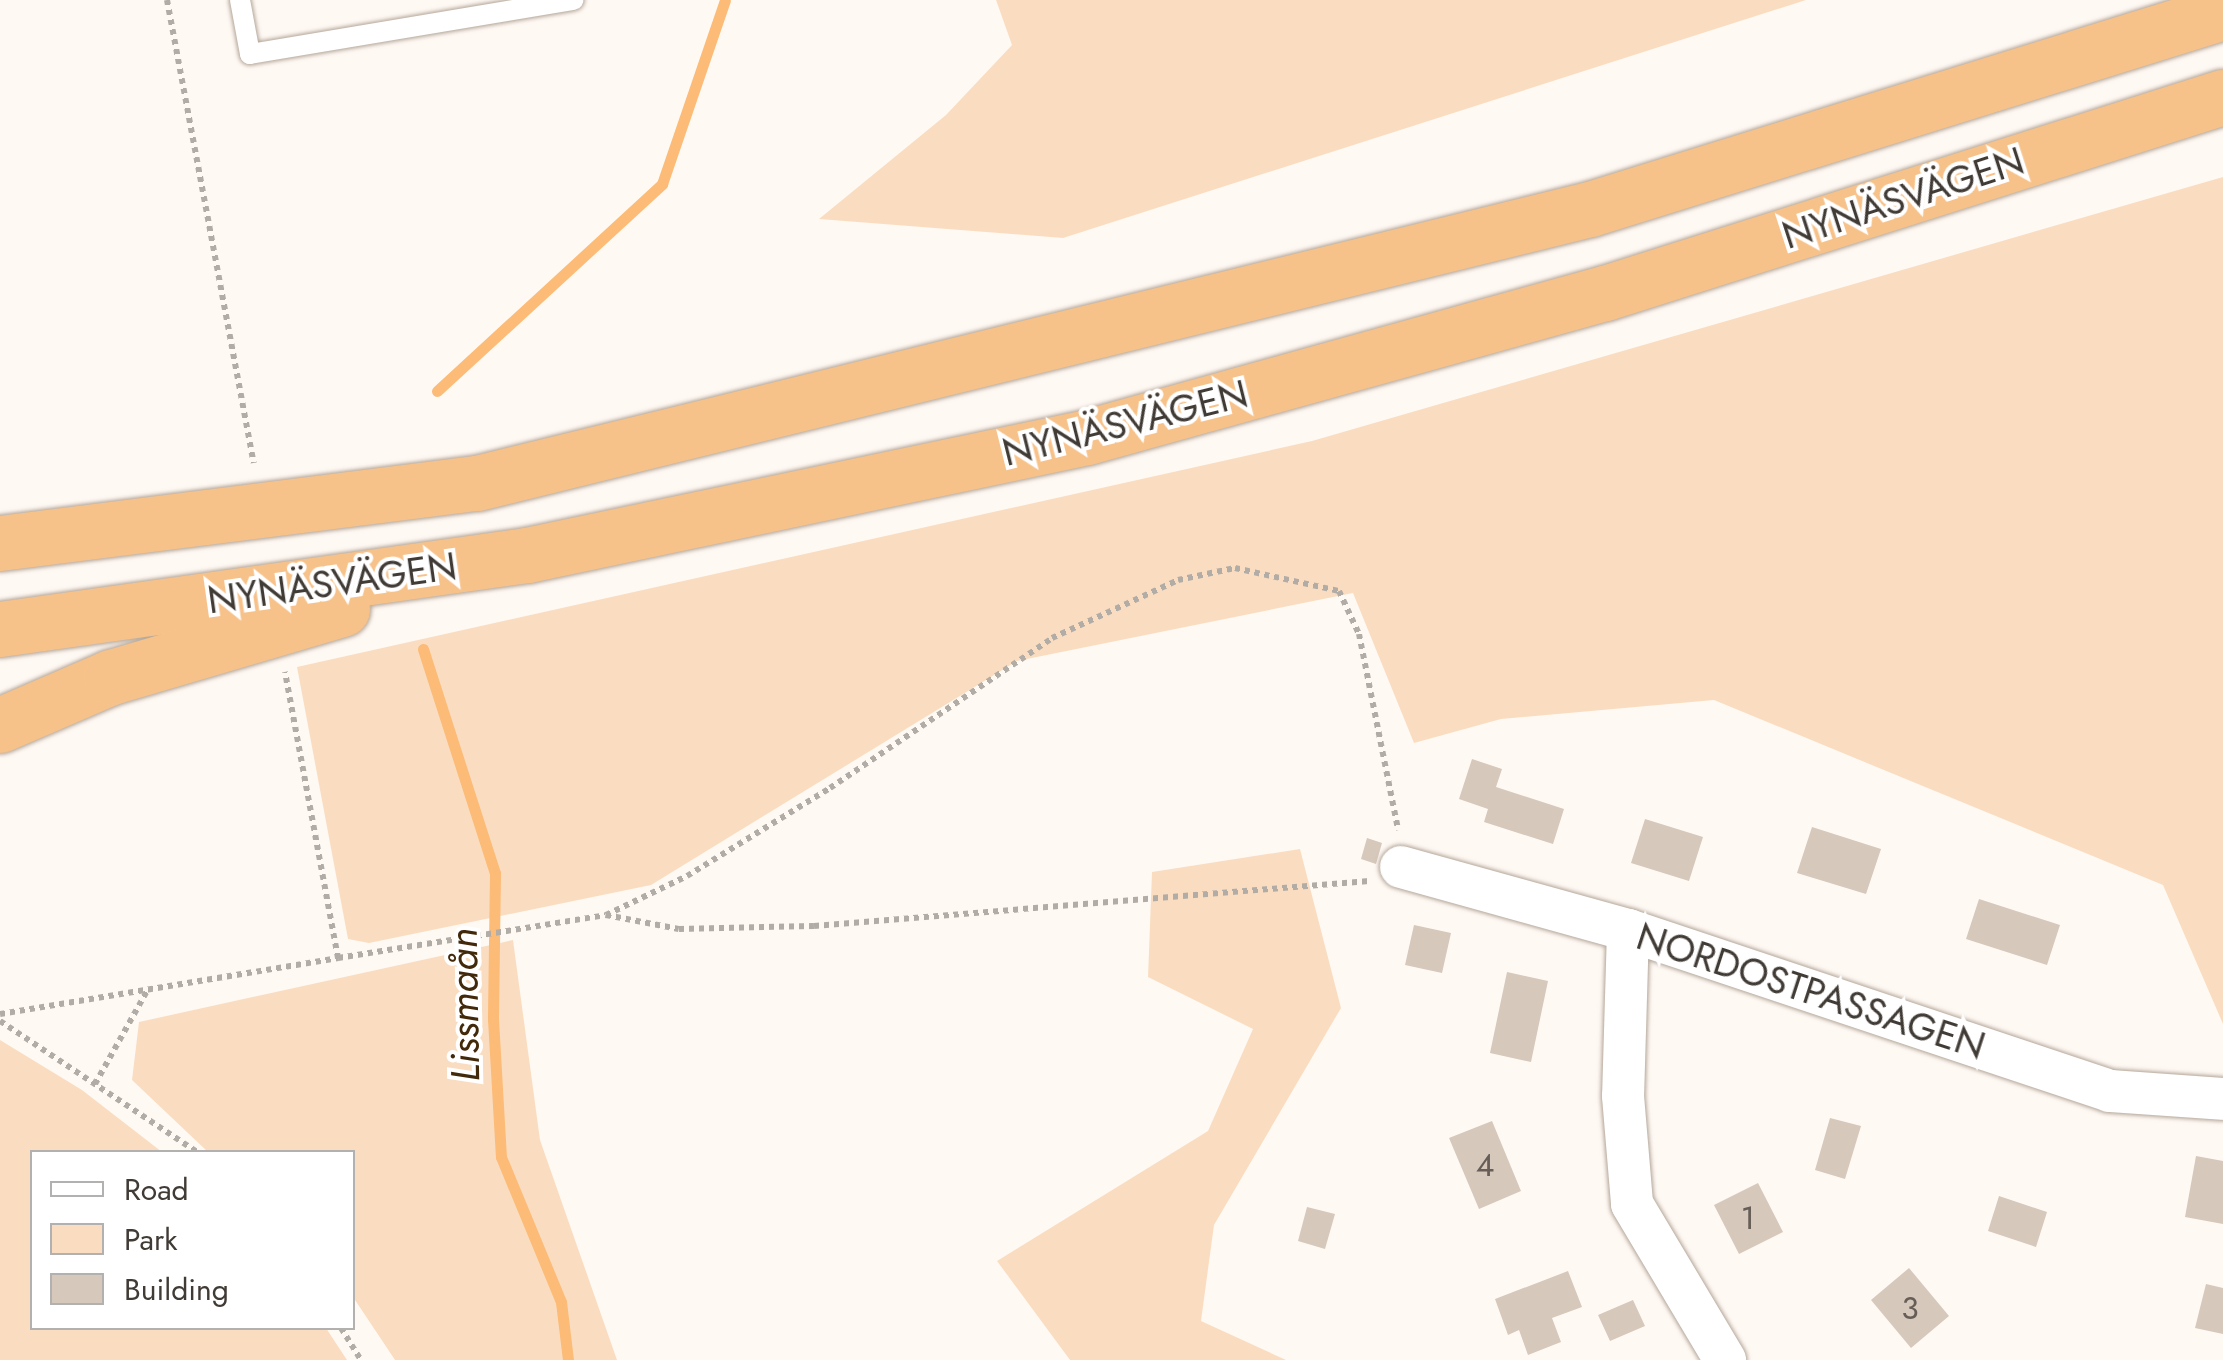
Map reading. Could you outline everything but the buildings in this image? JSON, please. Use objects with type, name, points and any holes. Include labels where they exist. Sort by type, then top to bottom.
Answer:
[{"type":"highway","points":[[0,543],[477,483],[1590,209],[2223,12]]},
{"type":"highway","name":"NYNÄSVÄGEN","points":[[0,629],[527,555],[1087,437],[1605,293],[2223,97]]},
{"type":"highway","points":[[0,725],[111,676],[527,555]]},
{"type":"street","name":"NORDOSTPASSAGEN","points":[[1401,867],[1628,930],[2110,1091],[2223,1099]]},
{"type":"street","points":[[1628,930],[1622,1096],[1632,1204],[1725,1360]]},
{"type":"lane","points":[[240,0],[250,54],[574,0]]},
{"type":"path","points":[[167,0],[254,463]]},
{"type":"path","points":[[0,1017],[148,989],[449,944],[529,926],[606,915],[687,876],[830,788],[1052,638],[1178,580],[1236,568],[1339,591],[1359,634],[1386,748],[1401,867],[1368,881],[814,926],[679,928],[606,915]]},
{"type":"path","points":[[285,670],[338,958]]},
{"type":"path","points":[[95,1084],[148,989]]},
{"type":"path","points":[[0,1017],[194,1150]]},
{"type":"path","points":[[342,1330],[361,1360]]},
{"type":"green space","points":[[996,0],[1806,0],[1063,238],[819,219],[946,115],[1012,45]]},
{"type":"green space","points":[[2223,177],[2223,1024],[2163,885],[1714,700],[1501,719],[1414,743],[1353,593],[1017,661],[651,885],[369,943],[348,939],[297,667],[1312,441]]},
{"type":"green space","points":[[1300,849],[1341,1008],[1214,1225],[1201,1321],[1286,1360],[1070,1360],[997,1261],[1208,1131],[1253,1029],[1148,977],[1152,872]]},
{"type":"green space","points":[[513,940],[540,1140],[617,1360],[395,1360],[355,1300],[355,1150],[206,1150],[132,1080],[139,1022]]},
{"type":"green space","points":[[0,1040],[82,1090],[159,1150],[30,1150],[30,1330],[327,1330],[347,1360],[0,1360]]},
{"type":"waterway","name":"Lissmaån","points":[[437,391],[662,184],[725,0]]},
{"type":"waterway","name":"Lissmaån","points":[[423,649],[495,873],[493,1019],[501,1157],[561,1302],[568,1360]]}]
